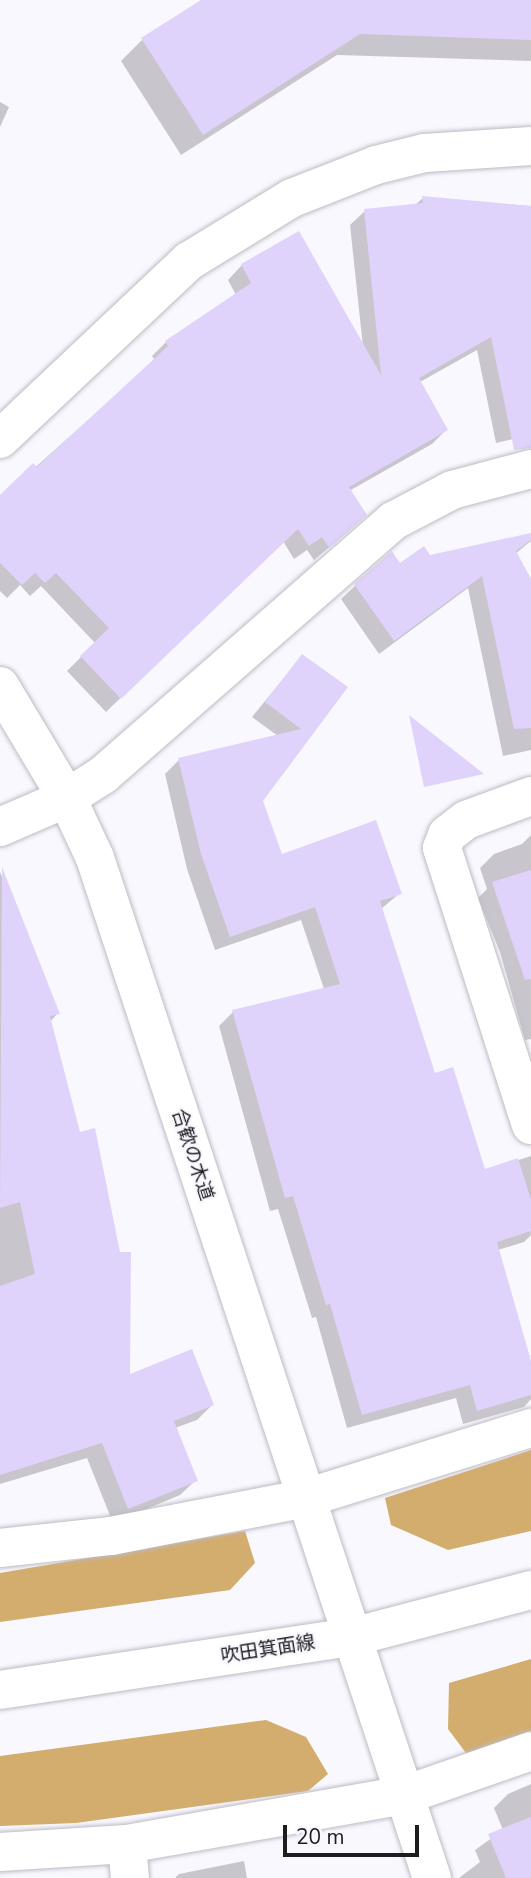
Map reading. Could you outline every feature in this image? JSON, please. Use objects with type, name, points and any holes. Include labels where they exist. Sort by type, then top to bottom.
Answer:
[{"type":"street","points":[[0,439],[189,261],[292,198],[376,165],[425,153],[531,146]]},
{"type":"street","points":[[0,827],[67,798],[137,748],[393,521],[452,490],[531,469]]},
{"type":"street","name":"合歓の木道","points":[[0,686],[67,798],[110,901],[432,1878]]},
{"type":"street","points":[[528,1103],[446,870],[442,841],[466,820],[531,796]]},
{"type":"street","points":[[0,1548],[111,1536],[306,1499],[531,1428]]},
{"type":"street","name":"吹田箕面線","points":[[0,1690],[352,1637],[531,1590]]},
{"type":"street","points":[[0,1852],[128,1861],[405,1795],[531,1751]]},
{"type":"shaded area","points":[[531,1450],[531,1531],[448,1550],[391,1525],[385,1498]]},
{"type":"shaded area","points":[[245,1531],[255,1563],[230,1590],[0,1622],[0,1573]]},
{"type":"shaded area","points":[[531,1659],[531,1731],[466,1753],[448,1729],[449,1683]]},
{"type":"shaded area","points":[[266,1720],[306,1737],[328,1774],[308,1791],[76,1823],[0,1826],[0,1756]]},
{"type":"building","points":[[201,0],[531,0],[531,40],[360,34],[203,135],[141,38]]},
{"type":"building","points":[[422,196],[531,206],[531,448],[514,450],[491,337],[419,378],[448,430],[349,487],[367,515],[329,548],[322,537],[309,546],[298,529],[121,699],[80,656],[109,628],[56,573],[45,583],[35,573],[22,585],[0,563],[0,495],[33,463],[37,467],[168,346],[165,341],[251,283],[241,264],[299,231],[381,375],[364,209],[423,203]]},
{"type":"building","points":[[531,533],[531,540],[516,551],[531,579],[531,728],[514,729],[482,576],[394,641],[354,584],[392,551],[400,563],[424,546],[430,555]]},
{"type":"building","points":[[302,654],[348,687],[263,801],[282,854],[376,820],[402,894],[380,901],[435,1073],[453,1067],[485,1169],[518,1158],[531,1200],[531,1231],[497,1242],[531,1361],[531,1395],[477,1411],[470,1385],[362,1415],[330,1304],[326,1305],[293,1196],[285,1198],[232,1010],[340,984],[315,907],[230,937],[201,854],[178,758],[301,729],[265,702]]},
{"type":"building","points":[[409,715],[484,774],[424,787]]},
{"type":"building","points":[[2,867],[60,1014],[50,1016],[80,1132],[95,1128],[120,1252],[131,1252],[130,1374],[192,1349],[214,1405],[174,1421],[198,1481],[128,1509],[102,1443],[0,1475],[0,1286],[35,1274],[20,1202],[0,1208]]},
{"type":"building","points":[[531,870],[531,979],[525,980],[492,882]]},
{"type":"building","points":[[531,1817],[531,1878],[506,1878],[488,1834]]}]
